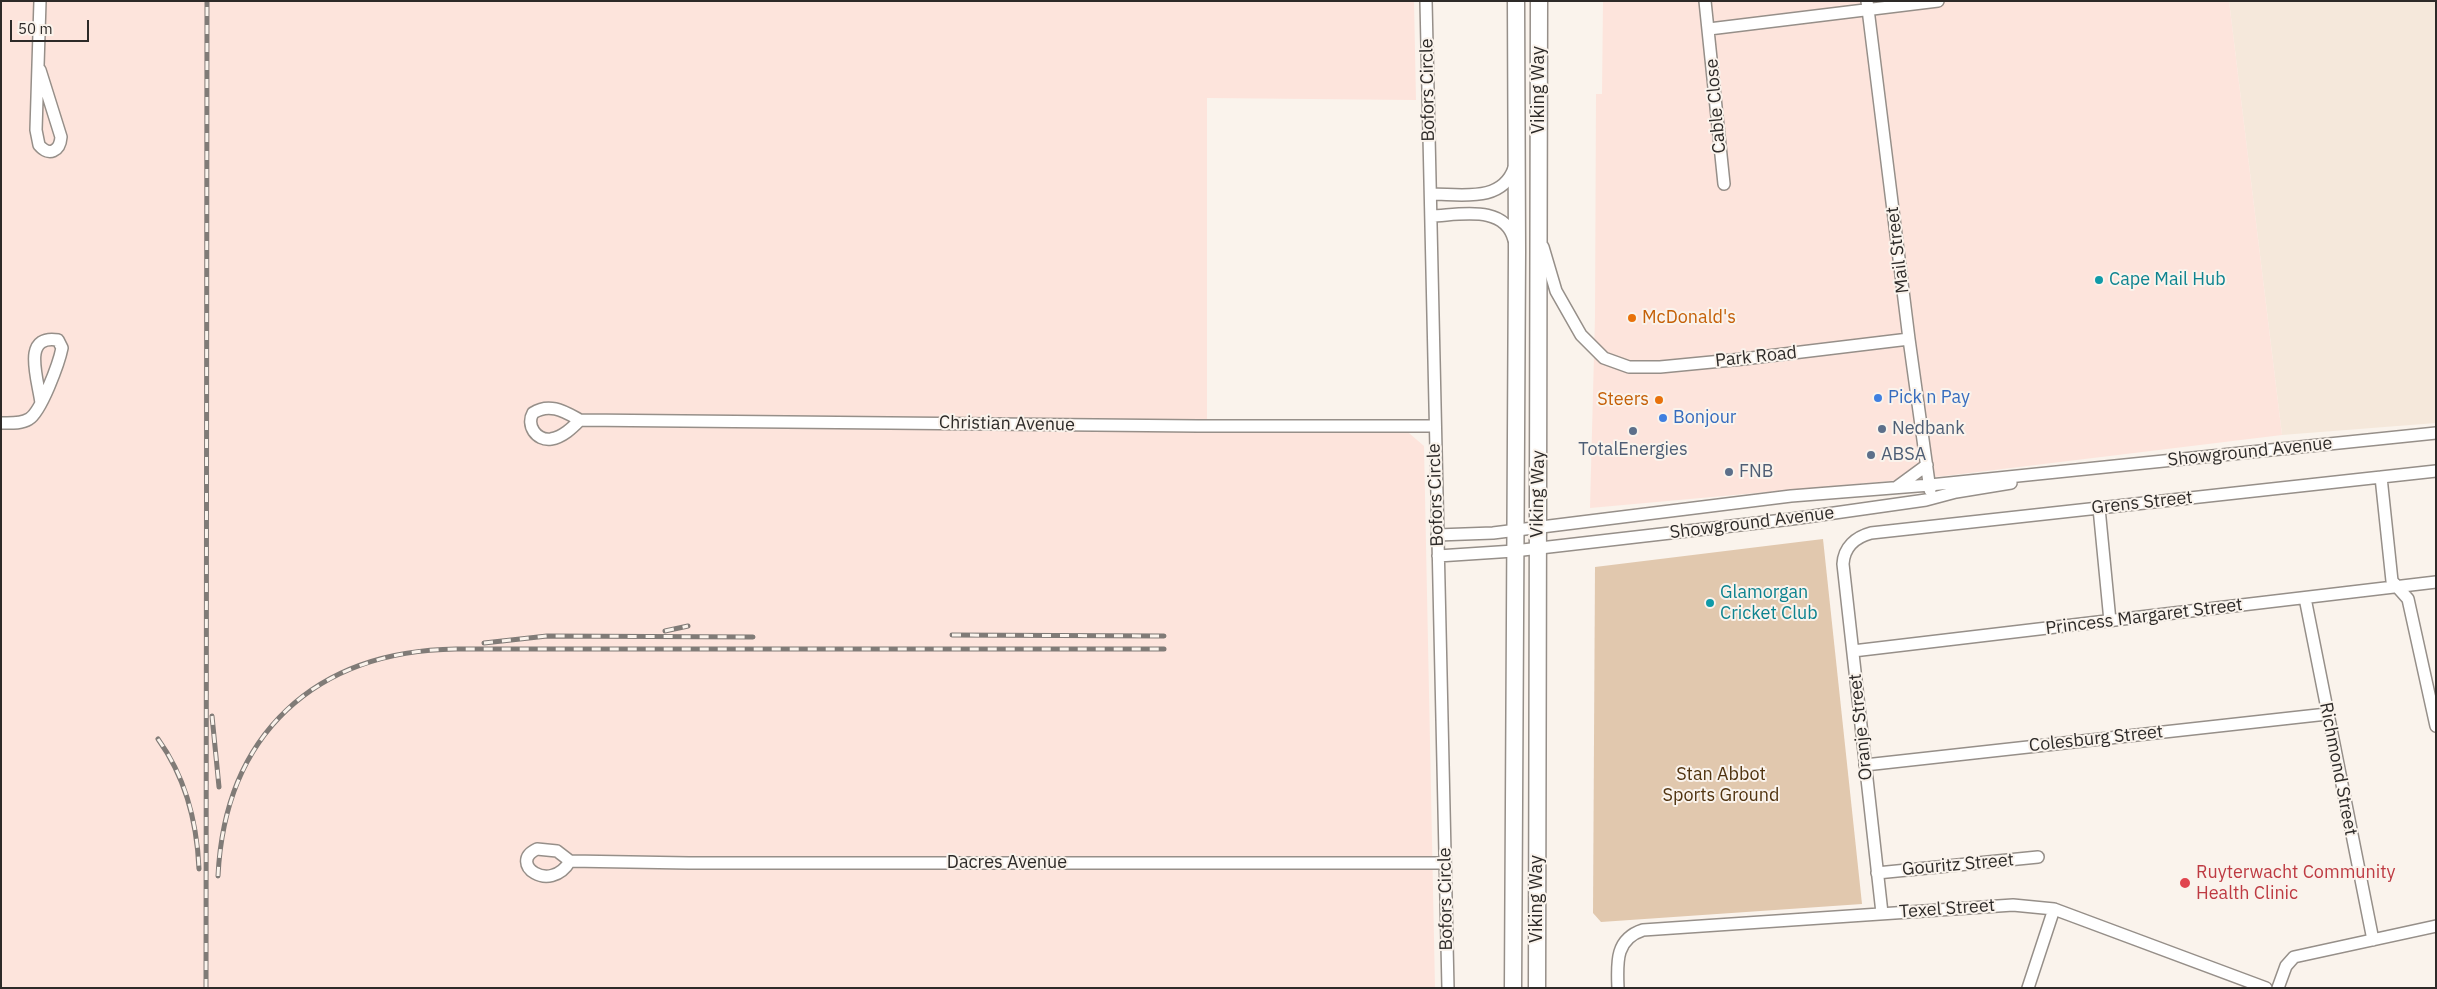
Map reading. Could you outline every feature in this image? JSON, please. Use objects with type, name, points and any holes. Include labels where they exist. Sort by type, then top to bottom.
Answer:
[{"type":"main road","name":"Viking Way","points":[[1513,988],[1517,252],[1516,1]]},
{"type":"main road","name":"Viking Way","points":[[1537,988],[1539,1]]},
{"type":"street","points":[[40,1],[38,139],[42,149],[52,152],[61,145],[61,137],[40,70]]},
{"type":"street","name":"Bofors Circle","points":[[1426,1],[1448,988]]},
{"type":"street","name":"Cable Close","points":[[1705,1],[1724,184]]},
{"type":"street","points":[[1709,29],[1868,5],[1938,1]]},
{"type":"street","name":"Mail Street","points":[[1868,5],[1931,500]]},
{"type":"street","points":[[1431,194],[1484,194],[1496,191],[1508,181],[1517,158]]},
{"type":"street","points":[[1431,216],[1486,215],[1497,217],[1510,228],[1517,252]]},
{"type":"street","name":"Park Road","points":[[1538,229],[1551,279],[1560,299],[1581,335],[1604,358],[1629,366],[1660,367],[1909,339]]},
{"type":"street","points":[[1,423],[22,422],[29,419],[40,403],[60,358],[62,348],[58,340],[48,338],[39,342],[34,350],[40,403]]},
{"type":"street","name":"Christian Avenue","points":[[580,420],[1189,426],[1434,426]]},
{"type":"street","name":"Showground Avenue","points":[[1438,535],[1493,533],[1791,496],[1930,485],[2436,433]]},
{"type":"street","points":[[1896,487],[1927,465]]},
{"type":"street","name":"Showground Avenue","points":[[1438,556],[1514,552],[1792,519],[1931,500],[1956,492],[2051,476],[2064,471]]},
{"type":"street","name":"Grens Street","points":[[1851,543],[1871,533],[2436,471]]},
{"type":"street","points":[[2382,477],[2392,582],[2406,597],[2410,606],[2436,726]]},
{"type":"street","points":[[2099,508],[2110,621]]},
{"type":"street","name":"Oranje Street","points":[[1851,543],[1843,564],[1882,913]]},
{"type":"street","name":"Princess Margaret Street","points":[[1853,651],[2436,582]]},
{"type":"street","name":"Richmond Street","points":[[2304,598],[2373,940]]},
{"type":"street","name":"Colesburg Street","points":[[1866,764],[2327,714]]},
{"type":"street","name":"Gouritz Street","points":[[1878,873],[2038,857]]},
{"type":"street","name":"Dacres Avenue","points":[[570,861],[689,864],[1445,863]]},
{"type":"street","name":"Texel Street","points":[[1618,988],[1617,958],[1622,946],[1634,934],[1649,929],[2000,905],[2027,905],[2054,909],[2266,988]]},
{"type":"street","points":[[2028,988],[2054,909]]},
{"type":"street","points":[[2278,988],[2286,966],[2294,957],[2436,926]]},
{"type":"shaded area","points":[[1,1],[1414,1],[1416,100],[1207,98],[1207,433],[1402,427],[1424,446],[1435,988],[1,988]]},
{"type":"shaded area","points":[[1603,1],[2229,1],[2282,435],[1945,476],[1590,508],[1595,317],[1596,94],[1602,94]]},
{"type":"shaded area","points":[[2229,1],[2436,1],[2436,423],[2282,435]]},
{"type":"green space","name":"Stan Abbot Sports Ground","points":[[1823,539],[1862,904],[1601,922],[1593,913],[1595,567]]},
{"type":"railway","points":[[206,988],[207,1]]},
{"type":"railway","points":[[665,631],[688,626]]},
{"type":"railway","points":[[952,635],[1164,636]]},
{"type":"railway","points":[[484,643],[547,636],[753,637]]},
{"type":"railway","points":[[218,876],[224,826],[238,781],[259,742],[287,710],[321,684],[360,665],[406,654],[456,649],[1164,649]]},
{"type":"railway","points":[[212,716],[219,787]]},
{"type":"railway","points":[[158,739],[168,754],[183,785],[193,817],[199,869]]},
{"type":"place","name":"Cape Mail Hub","points":[[2099,280]]},
{"type":"place","name":"McDonald's","points":[[1632,318]]},
{"type":"place","name":"Pick n Pay","points":[[1878,398]]},
{"type":"place","name":"Steers","points":[[1659,400]]},
{"type":"place","name":"Bonjour","points":[[1663,418]]},
{"type":"place","name":"Nedbank","points":[[1882,429]]},
{"type":"place","name":"TotalEnergies","points":[[1633,431]]},
{"type":"place","name":"ABSA","points":[[1871,455]]},
{"type":"place","name":"FNB","points":[[1729,472]]},
{"type":"place","name":"Glamorgan Cricket Club","points":[[1710,603]]},
{"type":"place","name":"Ruyterwacht Community Health Clinic","points":[[2185,883]]}]
